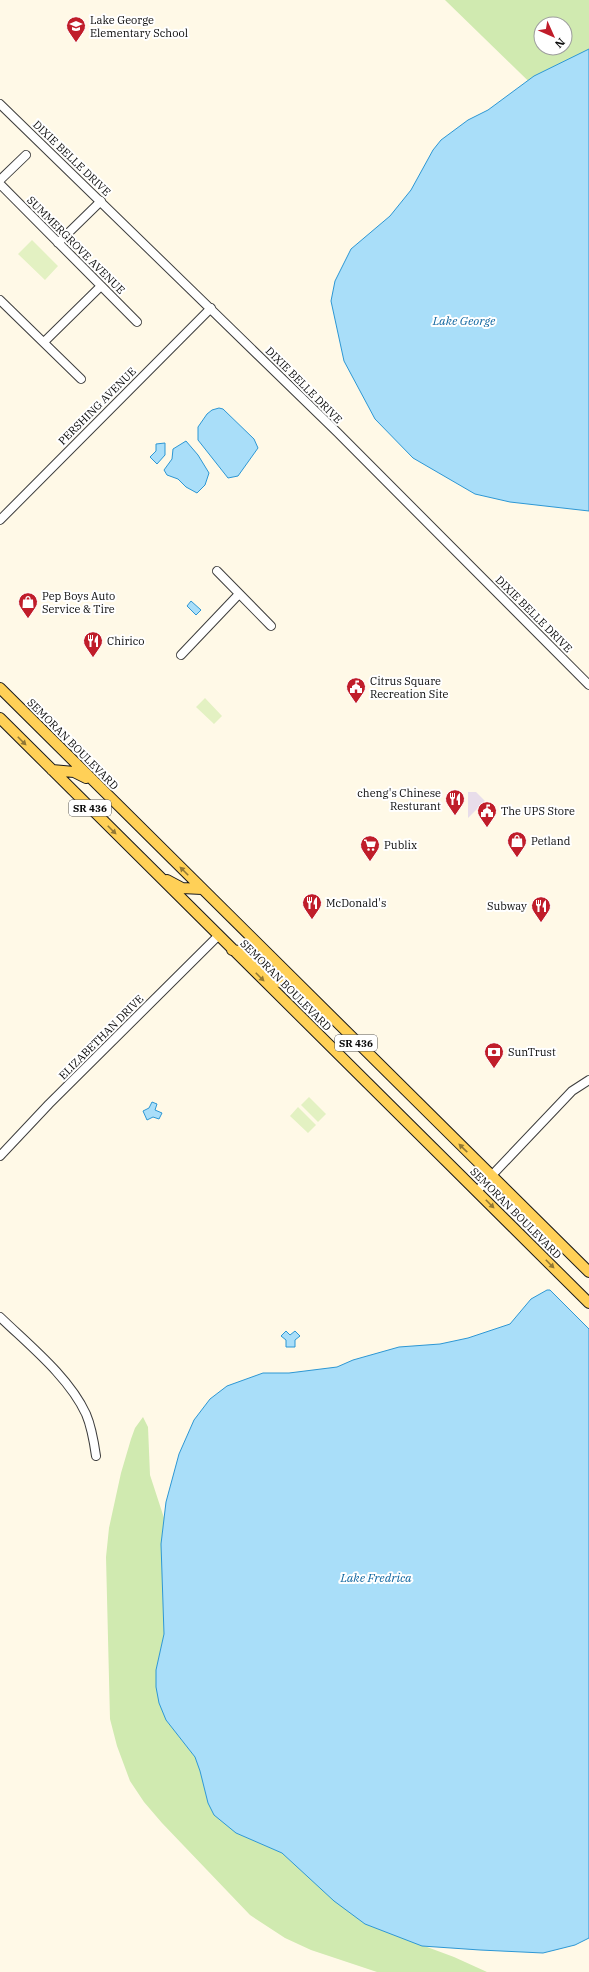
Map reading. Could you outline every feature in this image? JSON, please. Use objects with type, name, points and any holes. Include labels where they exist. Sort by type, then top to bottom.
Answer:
[{"type":"main road","name":"SEMORAN BOULEVARD","points":[[0,688],[589,1272]]},
{"type":"main road","name":"SEMORAN BOULEVARD","points":[[0,718],[589,1303]]},
{"type":"main road","points":[[52,770],[74,772],[96,784]]},
{"type":"main road","points":[[158,876],[182,888],[202,889]]},
{"type":"main road","points":[[232,950],[246,952],[275,980],[285,984],[295,982]]},
{"type":"street","name":"DIXIE BELLE DRIVE","points":[[0,104],[211,308],[589,685]]},
{"type":"street","points":[[0,180],[26,155]]},
{"type":"street","name":"SUMMERGROVE AVENUE","points":[[0,184],[137,322]]},
{"type":"street","points":[[58,243],[101,201]]},
{"type":"street","points":[[44,342],[101,286]]},
{"type":"street","points":[[0,300],[81,379]]},
{"type":"street","name":"PERSHING AVENUE","points":[[0,520],[211,308]]},
{"type":"street","points":[[217,571],[271,626]]},
{"type":"street","points":[[181,655],[239,594]]},
{"type":"street","name":"ELIZABETHAN DRIVE","points":[[0,1156],[49,1104],[218,936]]},
{"type":"street","points":[[476,1190],[572,1091],[589,1080]]},
{"type":"street","points":[[0,1317],[59,1376],[77,1398],[86,1414],[92,1434],[96,1456]]},
{"type":"shaded area","points":[[468,792],[476,792],[485,801],[468,818]]},
{"type":"green space","points":[[445,0],[589,0],[589,140]]},
{"type":"green space","points":[[32,240],[58,266],[45,280],[18,254]]},
{"type":"green space","points":[[205,698],[222,716],[214,724],[196,707]]},
{"type":"green space","points":[[309,1097],[326,1114],[318,1122],[301,1105]]},
{"type":"green space","points":[[298,1107],[316,1125],[308,1133],[290,1116]]},
{"type":"green space","points":[[143,1417],[148,1427],[150,1475],[164,1518],[161,1544],[164,1634],[156,1670],[166,1720],[195,1757],[208,1803],[236,1833],[282,1853],[365,1924],[454,1957],[487,1972],[377,1972],[311,1950],[285,1938],[250,1915],[162,1823],[144,1802],[130,1781],[117,1746],[110,1719],[106,1557],[109,1528],[121,1473],[135,1428]]},
{"type":"water","name":"Lake George","points":[[589,49],[589,511],[510,502],[475,494],[413,458],[375,419],[344,361],[331,301],[335,281],[351,249],[390,216],[411,190],[433,150],[441,140],[468,120],[488,110],[534,76]]},
{"type":"water","points":[[219,408],[223,409],[254,439],[258,448],[238,476],[228,478],[198,440],[198,427],[207,414],[212,410]]},
{"type":"water","points":[[186,441],[198,455],[209,473],[205,485],[197,493],[186,487],[178,479],[167,475],[164,470],[172,459],[173,449]]},
{"type":"water","points":[[165,443],[165,455],[157,464],[150,457],[156,451],[156,444]]},
{"type":"water","points":[[191,601],[201,610],[196,615],[187,606]]},
{"type":"water","points":[[152,1102],[157,1104],[155,1110],[162,1113],[159,1119],[153,1117],[147,1120],[143,1111],[149,1108]]},
{"type":"water","name":"Lake Fredrica","points":[[547,1290],[550,1290],[589,1329],[589,1938],[575,1945],[543,1953],[422,1946],[365,1924],[334,1901],[282,1853],[236,1833],[214,1815],[208,1803],[195,1757],[166,1720],[159,1703],[156,1687],[156,1670],[164,1634],[161,1544],[166,1502],[179,1454],[194,1420],[210,1399],[227,1386],[263,1373],[289,1373],[337,1367],[353,1360],[399,1347],[440,1344],[468,1338],[510,1324],[531,1299]]},
{"type":"water","points":[[286,1331],[290,1335],[295,1331],[300,1336],[295,1340],[295,1347],[286,1347],[286,1340],[281,1336]]},
{"type":"place","name":"Lake George Elementary School","points":[[76,43]]},
{"type":"place","name":"Pep Boys Auto Service & Tire","points":[[28,619]]},
{"type":"place","name":"Chirico","points":[[93,658]]},
{"type":"place","name":"Citrus Square Recreation Site","points":[[356,704]]},
{"type":"place","name":"cheng's Chinese Resturant","points":[[455,816]]},
{"type":"place","name":"The UPS Store","points":[[487,828]]},
{"type":"place","name":"Petland","points":[[517,858]]},
{"type":"place","name":"Publix","points":[[370,862]]},
{"type":"place","name":"McDonald's","points":[[312,920]]},
{"type":"place","name":"Subway","points":[[541,923]]},
{"type":"place","name":"SunTrust","points":[[494,1069]]}]
